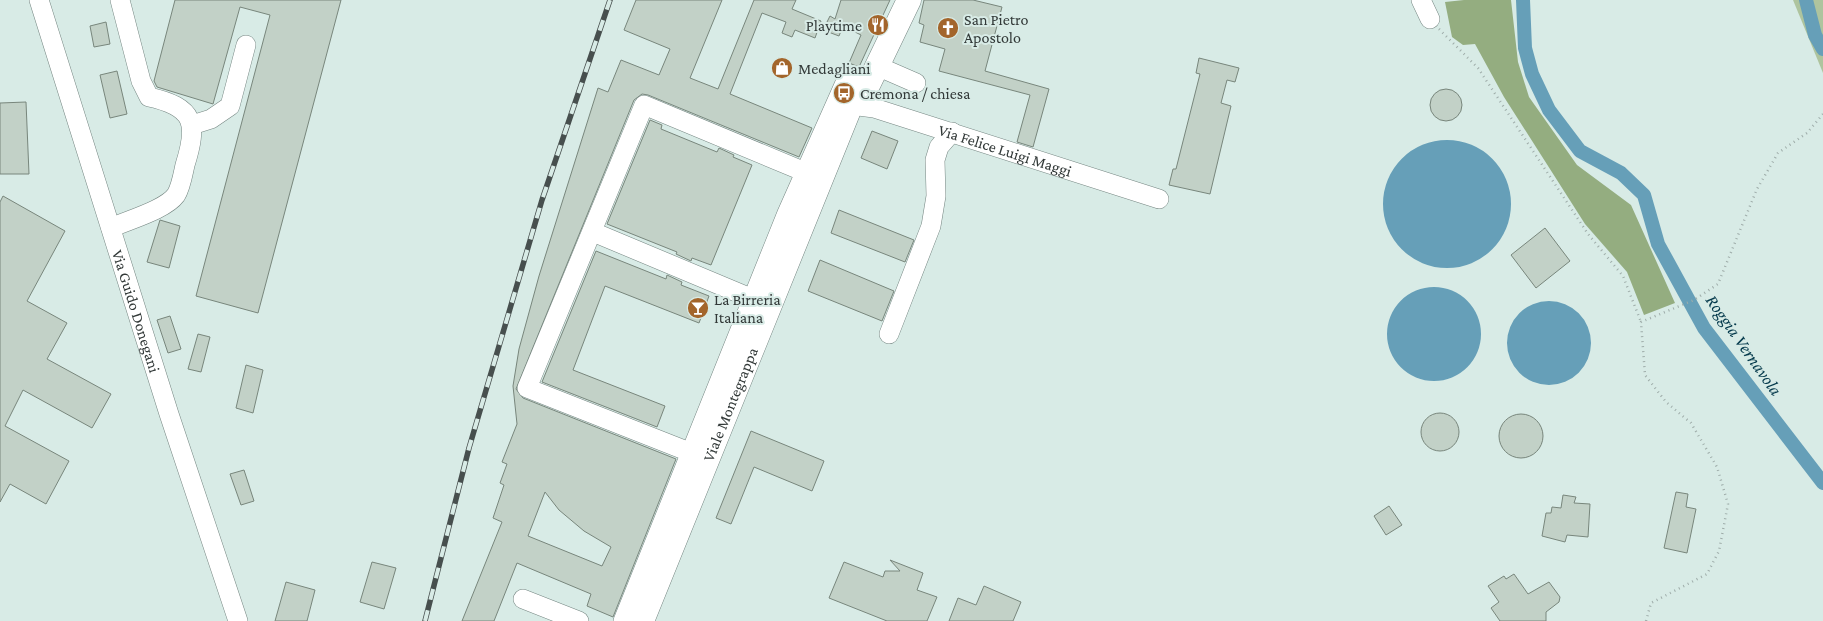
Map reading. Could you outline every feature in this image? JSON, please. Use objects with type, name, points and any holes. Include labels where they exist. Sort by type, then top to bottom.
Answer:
[{"type":"main road","name":"Viale Montegrappa","points":[[642,621],[652,573],[852,105],[873,74],[909,0]]},
{"type":"street","name":"Via Guido Donegani","points":[[39,0],[172,423],[238,621]]},
{"type":"street","points":[[111,228],[162,206],[176,195],[193,140],[192,125],[180,108],[149,97],[141,80],[120,0]]},
{"type":"street","points":[[1421,0],[1430,19]]},
{"type":"street","points":[[192,125],[211,119],[230,106],[246,45]]},
{"type":"street","points":[[623,621],[652,573],[692,453],[753,299],[848,76],[873,74],[916,83]]},
{"type":"street","name":"Viale Montegrappa","points":[[692,453],[527,388],[644,105],[806,172]]},
{"type":"street","name":"Via Felice Luigi Maggi","points":[[852,105],[874,108],[1158,199]]},
{"type":"street","points":[[889,334],[931,226],[936,196],[935,160],[939,147],[952,132]]},
{"type":"street","points":[[593,232],[753,299]]},
{"type":"street","points":[[524,599],[579,621]]},
{"type":"path","points":[[1430,19],[1478,68],[1588,234],[1623,276],[1641,322],[1645,375],[1666,402],[1691,423],[1717,467],[1728,504],[1719,550],[1707,574],[1651,603],[1646,621]]},
{"type":"path","points":[[1641,322],[1682,306],[1718,284],[1757,189],[1778,153],[1806,133],[1823,114]]},
{"type":"green space","points":[[1511,0],[1518,62],[1529,97],[1577,165],[1631,205],[1675,303],[1644,315],[1627,272],[1585,224],[1504,97],[1475,44],[1463,45],[1452,37],[1445,2]]},
{"type":"green space","points":[[1793,0],[1823,0],[1823,73]]},
{"type":"water","points":[[1447,140],[1472,144],[1493,158],[1507,179],[1511,204],[1507,229],[1493,250],[1472,264],[1447,268],[1422,264],[1401,250],[1387,229],[1383,204],[1387,179],[1401,158],[1422,144]]},
{"type":"water","points":[[1434,287],[1452,291],[1467,301],[1477,316],[1481,334],[1477,352],[1467,367],[1452,377],[1434,381],[1416,377],[1401,367],[1391,352],[1387,334],[1391,316],[1401,301],[1416,291]]},
{"type":"water","points":[[1541,301],[1557,301],[1573,308],[1584,319],[1591,335],[1588,359],[1579,373],[1573,378],[1557,385],[1541,385],[1525,378],[1514,367],[1507,351],[1507,335],[1514,319],[1525,308]]},
{"type":"building","points":[[175,0],[341,0],[258,313],[196,296],[270,15],[240,7],[213,104],[157,87],[154,81]]},
{"type":"building","points":[[636,0],[722,0],[690,78],[718,89],[754,0],[796,0],[792,9],[821,21],[815,38],[795,30],[792,37],[782,33],[786,22],[762,13],[730,94],[812,128],[799,157],[648,95],[642,94],[634,100],[516,389],[523,398],[676,459],[613,617],[587,606],[591,594],[517,563],[494,621],[462,621],[502,522],[493,518],[504,485],[500,483],[507,464],[502,462],[517,424],[513,386],[519,349],[539,276],[598,88],[608,92],[621,60],[659,75],[670,49],[624,30]],"holes":[[[545,492],[559,510],[584,531],[611,547],[602,566],[528,536]]]},
{"type":"building","points":[[841,0],[890,0],[859,67],[849,63],[861,35],[843,26],[839,36],[823,30],[830,16],[835,19]]},
{"type":"building","points":[[924,0],[973,0],[1002,7],[985,71],[1049,89],[1033,147],[1017,142],[1030,95],[939,71],[945,49],[920,42],[924,25],[919,23]]},
{"type":"building","points":[[106,22],[110,44],[94,47],[90,26]]},
{"type":"building","points":[[1199,58],[1239,68],[1235,82],[1227,80],[1221,103],[1231,106],[1210,194],[1169,185],[1173,169],[1176,169],[1200,74],[1196,73]]},
{"type":"building","points":[[117,71],[127,114],[110,118],[100,75]]},
{"type":"building","points":[[1446,89],[1457,94],[1462,105],[1457,116],[1446,121],[1435,116],[1430,105],[1435,94]]},
{"type":"building","points":[[26,102],[29,174],[0,174],[0,103]]},
{"type":"building","points":[[650,120],[662,125],[661,129],[717,152],[719,148],[734,155],[733,157],[752,165],[711,265],[692,258],[691,261],[676,254],[677,252],[607,224]]},
{"type":"building","points":[[872,131],[898,141],[887,169],[861,158]]},
{"type":"building","points":[[3,196],[65,231],[27,301],[67,323],[47,359],[111,394],[92,428],[23,390],[5,426],[69,461],[46,504],[10,484],[0,502],[0,202]]},
{"type":"building","points":[[839,210],[914,240],[905,262],[831,233]]},
{"type":"building","points":[[160,220],[180,226],[169,268],[147,262]]},
{"type":"building","points":[[1545,228],[1570,261],[1536,288],[1511,255]]},
{"type":"building","points":[[596,251],[666,279],[667,275],[682,282],[681,285],[709,296],[699,323],[605,286],[573,370],[665,406],[657,427],[542,382]]},
{"type":"building","points":[[820,260],[894,291],[882,321],[808,291]]},
{"type":"building","points":[[170,316],[181,349],[168,353],[157,320]]},
{"type":"building","points":[[198,334],[210,337],[201,372],[188,369]]},
{"type":"building","points":[[246,365],[263,370],[253,413],[236,408]]},
{"type":"building","points":[[1440,413],[1447,414],[1453,419],[1458,425],[1458,439],[1453,445],[1447,450],[1440,451],[1433,450],[1427,445],[1422,439],[1421,432],[1422,425],[1427,419],[1433,414]]},
{"type":"building","points":[[1517,414],[1525,414],[1537,420],[1543,436],[1537,452],[1525,458],[1517,458],[1505,452],[1499,440],[1499,432],[1505,420]]},
{"type":"building","points":[[751,431],[824,461],[812,491],[754,467],[731,524],[716,518]]},
{"type":"building","points":[[244,470],[254,501],[241,505],[230,474]]},
{"type":"building","points":[[1676,492],[1688,494],[1686,507],[1696,509],[1687,553],[1664,548]]},
{"type":"building","points":[[1563,495],[1576,497],[1574,503],[1590,504],[1588,537],[1567,535],[1565,542],[1542,536],[1546,513],[1551,513],[1552,507],[1561,508]]},
{"type":"building","points":[[1389,506],[1402,525],[1386,535],[1374,516]]},
{"type":"building","points":[[890,560],[923,573],[917,590],[937,597],[927,621],[887,621],[829,598],[844,562],[883,577],[885,571],[900,571]]},
{"type":"building","points":[[372,562],[396,568],[384,609],[360,602]]},
{"type":"building","points":[[1514,574],[1528,594],[1549,582],[1560,597],[1559,602],[1546,612],[1546,621],[1500,621],[1491,608],[1499,602],[1488,586],[1504,576],[1506,579]]},
{"type":"building","points":[[286,582],[315,590],[307,621],[275,621]]},
{"type":"building","points":[[984,586],[1021,602],[1013,621],[949,621],[958,598],[976,605]]},
{"type":"waterway","name":"Roggia Vernavola","points":[[1523,0],[1525,48],[1532,74],[1549,110],[1580,151],[1621,173],[1644,195],[1658,244],[1704,328],[1823,483]]},
{"type":"waterway","points":[[1806,0],[1815,35],[1823,49]]},
{"type":"railway","points":[[425,621],[469,448],[542,200],[610,0]]},
{"type":"place","name":"Playtime","points":[[878,25]]},
{"type":"place","name":"San Pietro Apostolo","points":[[948,28]]},
{"type":"place","name":"Medagliani","points":[[782,68]]},
{"type":"place","name":"Cremona / chiesa","points":[[844,93]]},
{"type":"place","name":"La Birreria Italiana","points":[[698,308]]}]
